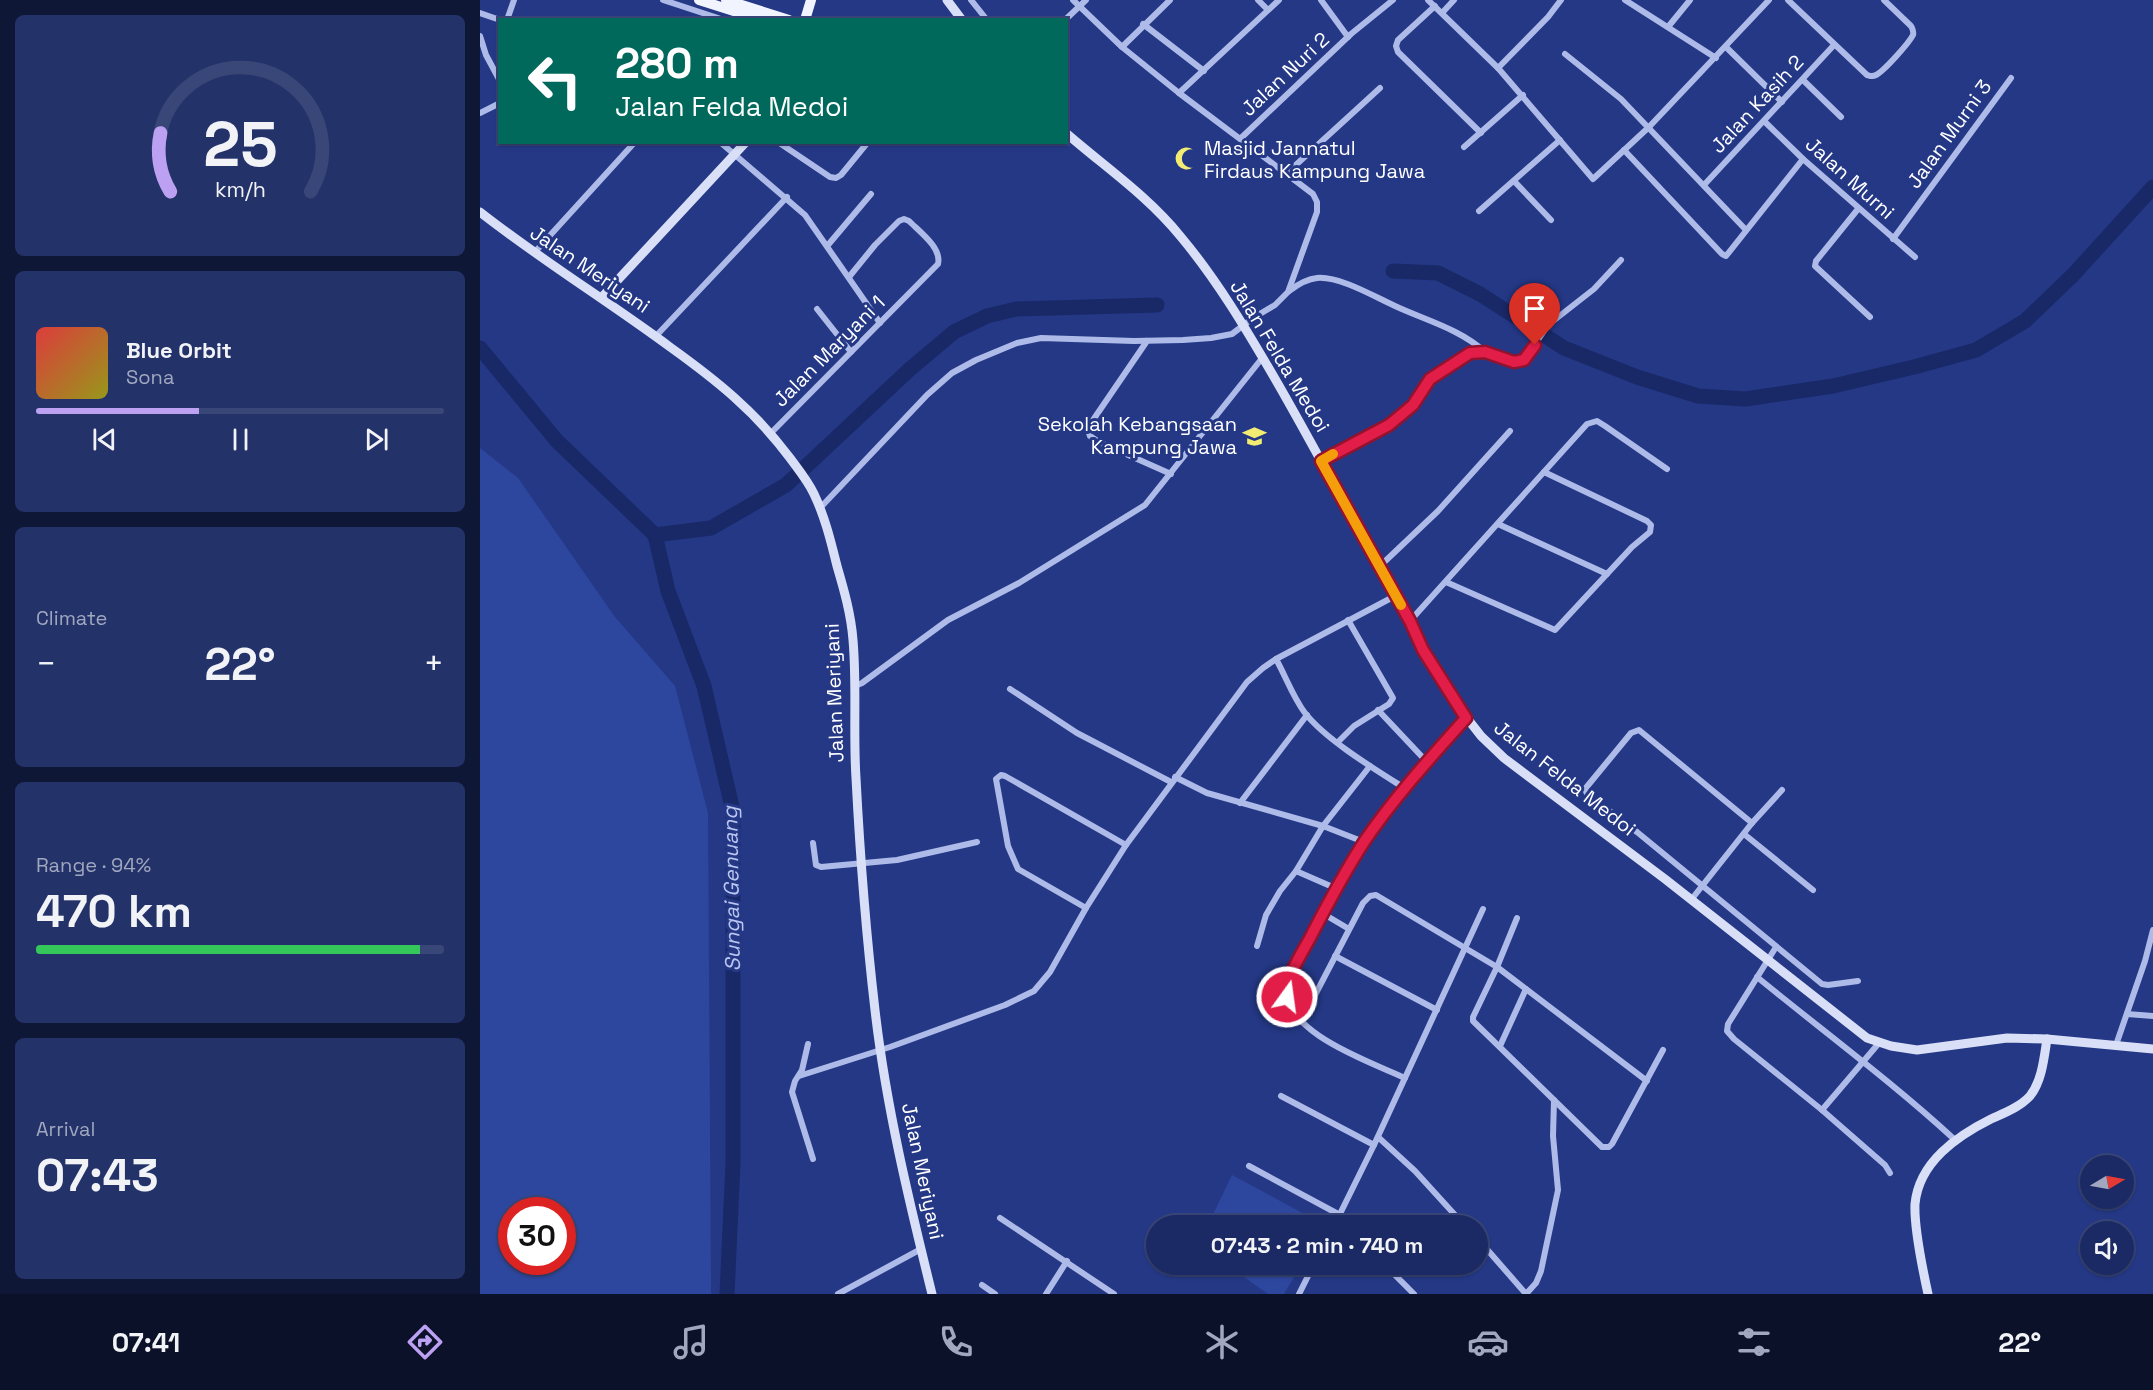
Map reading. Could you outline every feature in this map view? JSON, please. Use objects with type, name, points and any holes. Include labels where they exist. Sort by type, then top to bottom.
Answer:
[{"type":"main road","points":[[699,0],[754,18]]},
{"type":"main road","points":[[726,0],[783,18]]},
{"type":"main road","points":[[806,18],[811,0]]},
{"type":"street","points":[[508,18],[514,0]]},
{"type":"street","points":[[663,0],[718,18]]},
{"type":"street","points":[[947,0],[960,18]]},
{"type":"street","points":[[971,0],[985,18]]},
{"type":"street","points":[[1073,0],[1122,47],[1313,194],[1317,202],[1317,212],[1288,292]]},
{"type":"street","points":[[1067,18],[1086,0]]},
{"type":"street","points":[[1122,47],[1170,0]]},
{"type":"street","points":[[1258,0],[1268,10]]},
{"type":"street","points":[[1179,93],[1279,0]]},
{"type":"street","points":[[1321,0],[1350,36]]},
{"type":"street","name":"Jalan Nuri 2","points":[[1241,138],[1372,16],[1393,0]]},
{"type":"street","points":[[1428,0],[1523,95],[1593,179],[1649,127],[1769,0]]},
{"type":"street","points":[[1442,13],[1454,0]]},
{"type":"street","points":[[1498,68],[1548,18],[1561,0]]},
{"type":"street","points":[[1625,0],[1716,58]]},
{"type":"street","points":[[1668,27],[1690,0]]},
{"type":"street","points":[[1788,0],[1867,75],[1873,76],[1879,74],[1905,45],[1913,31],[1884,0]]},
{"type":"street","points":[[1435,6],[1398,40],[1396,46],[1398,52],[1481,133]]},
{"type":"street","points":[[480,13],[498,19]]},
{"type":"street","points":[[1143,24],[1204,71]]},
{"type":"street","points":[[480,36],[486,55],[498,77]]},
{"type":"street","name":"Jalan Kasih 2","points":[[1704,185],[1834,45]]},
{"type":"street","points":[[1726,47],[1782,102]]},
{"type":"street","points":[[1565,54],[1616,94],[1746,230]]},
{"type":"street","name":"Jalan Murni 3","points":[[1893,239],[2011,78]]},
{"type":"street","points":[[1803,80],[1841,117]]},
{"type":"street","points":[[1287,173],[1380,87]]},
{"type":"street","points":[[1464,147],[1523,95]]},
{"type":"street","points":[[480,113],[498,104]]},
{"type":"street","name":"Jalan Murni","points":[[1764,121],[1858,209],[1915,257]]},
{"type":"street","name":"Jalan Felda Medoi","points":[[1068,135],[1162,214],[1200,261],[1263,357],[1410,621],[1423,650],[1466,718],[1504,758],[1691,900],[1857,1032],[1879,1043],[1927,1050],[1992,1039],[2047,1040],[2153,1049]]},
{"type":"street","points":[[1479,211],[1560,140]]},
{"type":"street","points":[[534,253],[633,144]]},
{"type":"street","points":[[722,144],[787,197],[805,215],[880,323]]},
{"type":"street","points":[[602,297],[744,144]]},
{"type":"street","points":[[781,144],[830,177],[836,178],[866,144]]},
{"type":"street","points":[[1624,150],[1726,256],[1803,159]]},
{"type":"street","points":[[1514,181],[1551,220]]},
{"type":"street","points":[[828,245],[871,194]]},
{"type":"street","points":[[656,336],[787,197]]},
{"type":"street","points":[[1858,209],[1816,261],[1815,266],[1870,317]]},
{"type":"street","name":"Jalan Meriyani","points":[[480,212],[534,253],[602,297],[729,391],[753,414],[789,456],[812,490],[820,508],[845,592],[852,626],[856,775],[869,950],[880,1050],[889,1103],[932,1294]]},
{"type":"street","name":"Jalan Maryani 1","points":[[770,434],[938,264],[939,258],[937,251],[909,221],[904,219],[899,221],[875,245],[849,277]]},
{"type":"street","points":[[1321,461],[1405,414],[1430,379],[1470,353],[1485,352],[1514,362],[1524,360],[1548,325],[1594,289],[1621,260]]},
{"type":"street","points":[[820,508],[927,395],[952,374],[976,360],[1017,343],[1041,338],[1147,341],[1222,337],[1232,334],[1275,305],[1288,292],[1306,280],[1327,278],[1366,291],[1394,306],[1454,331],[1473,341],[1485,352]]},
{"type":"street","points":[[818,309],[851,352]]},
{"type":"street","points":[[1147,341],[1090,423],[1088,430],[1090,436],[1099,442],[1171,474]]},
{"type":"street","points":[[855,686],[948,620],[1019,583],[1149,501],[1263,357]]},
{"type":"street","points":[[1410,621],[1584,427],[1593,421],[1605,426],[1666,469]]},
{"type":"street","points":[[1379,567],[1438,511],[1510,431]]},
{"type":"street","points":[[1446,582],[1553,630],[1559,628],[1632,547],[1650,532],[1650,523],[1544,472]]},
{"type":"street","points":[[1498,524],[1607,574]]},
{"type":"street","points":[[799,1076],[880,1050],[1005,1005],[1034,991],[1050,972],[1086,908],[1126,845],[1247,682],[1276,659],[1395,596]]},
{"type":"street","points":[[1338,742],[1354,726],[1392,701],[1392,694],[1348,620]]},
{"type":"street","points":[[1276,659],[1307,715],[1370,766],[1406,789]]},
{"type":"street","points":[[1010,689],[1077,734],[1173,779],[1207,793],[1323,826],[1364,842]]},
{"type":"street","points":[[1378,710],[1427,762]]},
{"type":"street","points":[[1240,803],[1307,715]]},
{"type":"street","points":[[1405,1078],[1331,1043],[1301,1022],[1289,1002],[1287,985],[1335,888],[1364,842],[1427,762],[1466,718]]},
{"type":"street","points":[[1752,823],[1639,730],[1631,733],[1585,791],[1824,985],[1858,981]]},
{"type":"street","points":[[1257,946],[1266,915],[1280,891],[1296,871],[1323,826],[1370,766]]},
{"type":"street","points":[[1086,908],[1018,869],[1008,846],[996,779],[1001,775],[1005,776],[1126,845]]},
{"type":"street","points":[[1691,900],[1752,823],[1782,790]]},
{"type":"street","points":[[1744,834],[1813,890]]},
{"type":"street","points":[[813,843],[818,867],[897,860],[977,842]]},
{"type":"street","points":[[1296,871],[1335,888]]},
{"type":"street","points":[[1301,1022],[1365,900],[1376,895],[1497,967],[1647,1081]]},
{"type":"street","points":[[1339,1215],[1483,909]]},
{"type":"street","points":[[1323,913],[1349,929]]},
{"type":"street","points":[[1517,918],[1473,1019],[1599,1144],[1606,1147],[1612,1144],[1663,1050]]},
{"type":"street","points":[[2116,1045],[2145,961],[2153,930]]},
{"type":"street","points":[[1776,947],[1728,1024],[1727,1031],[1822,1110],[1885,1165],[1890,1173]]},
{"type":"street","points":[[1335,956],[1437,1010]]},
{"type":"street","points":[[2145,961],[2153,964]]},
{"type":"street","points":[[1757,977],[1891,1082],[1954,1140]]},
{"type":"street","points":[[1500,1046],[1526,989]]},
{"type":"street","points":[[2127,1014],[2153,1016]]},
{"type":"street","points":[[1928,1294],[1915,1211],[1917,1195],[1929,1168],[1954,1140],[2014,1108],[2029,1096],[2038,1080],[2047,1040]]},
{"type":"street","points":[[1822,1110],[1879,1043]]},
{"type":"street","points":[[808,1044],[806,1059],[792,1086],[794,1100],[813,1159]]},
{"type":"street","points":[[1281,1096],[1374,1145]]},
{"type":"street","points":[[1488,1250],[1526,1294],[1536,1283],[1541,1271],[1558,1190],[1553,1136],[1554,1100]]},
{"type":"street","points":[[1378,1137],[1407,1163],[1455,1215]]},
{"type":"street","points":[[1249,1166],[1329,1215]]},
{"type":"street","points":[[1000,1218],[1114,1294]]},
{"type":"street","points":[[838,1294],[921,1249]]},
{"type":"street","points":[[1046,1294],[1067,1261]]},
{"type":"street","points":[[1299,1294],[1308,1275]]},
{"type":"street","points":[[1395,1275],[1414,1294]]},
{"type":"street","points":[[982,1285],[995,1294]]},
{"type":"shaded area","points":[[480,448],[518,478],[615,617],[675,686],[708,813],[711,1294],[480,1294]]},
{"type":"shaded area","points":[[1232,1175],[1306,1215],[1213,1215]]},
{"type":"shaded area","points":[[1241,1275],[1295,1275],[1284,1294],[1268,1294]]},
{"type":"waterway","points":[[1393,271],[1438,273],[1480,294],[1564,348],[1637,377],[1698,396],[1745,399],[1833,386],[1976,350],[2025,321],[2073,275],[2153,187]]},
{"type":"waterway","points":[[655,535],[711,528],[786,485],[910,369],[954,332],[987,316],[1016,309],[1157,305]]},
{"type":"waterway","name":"Sungai Genuang","points":[[480,348],[557,441],[655,535],[668,591],[704,686],[733,811],[733,1163],[727,1294]]},
{"type":"slow traffic","points":[[1333,454],[1321,461],[1401,605]]},
{"type":"place","name":"Masjid Jannatul Firdaus Kampung Jawa","points":[[1186,159]]},
{"type":"place","name":"Sekolah Kebangsaan Kampung Jawa","points":[[1255,436]]},
{"type":"route","points":[[1287,997],[1287,985],[1299,958],[1335,888],[1357,853],[1376,825],[1466,718],[1423,650],[1410,621],[1321,461],[1405,414],[1430,379],[1457,360],[1478,351],[1514,362],[1524,360],[1535,345]]}]
